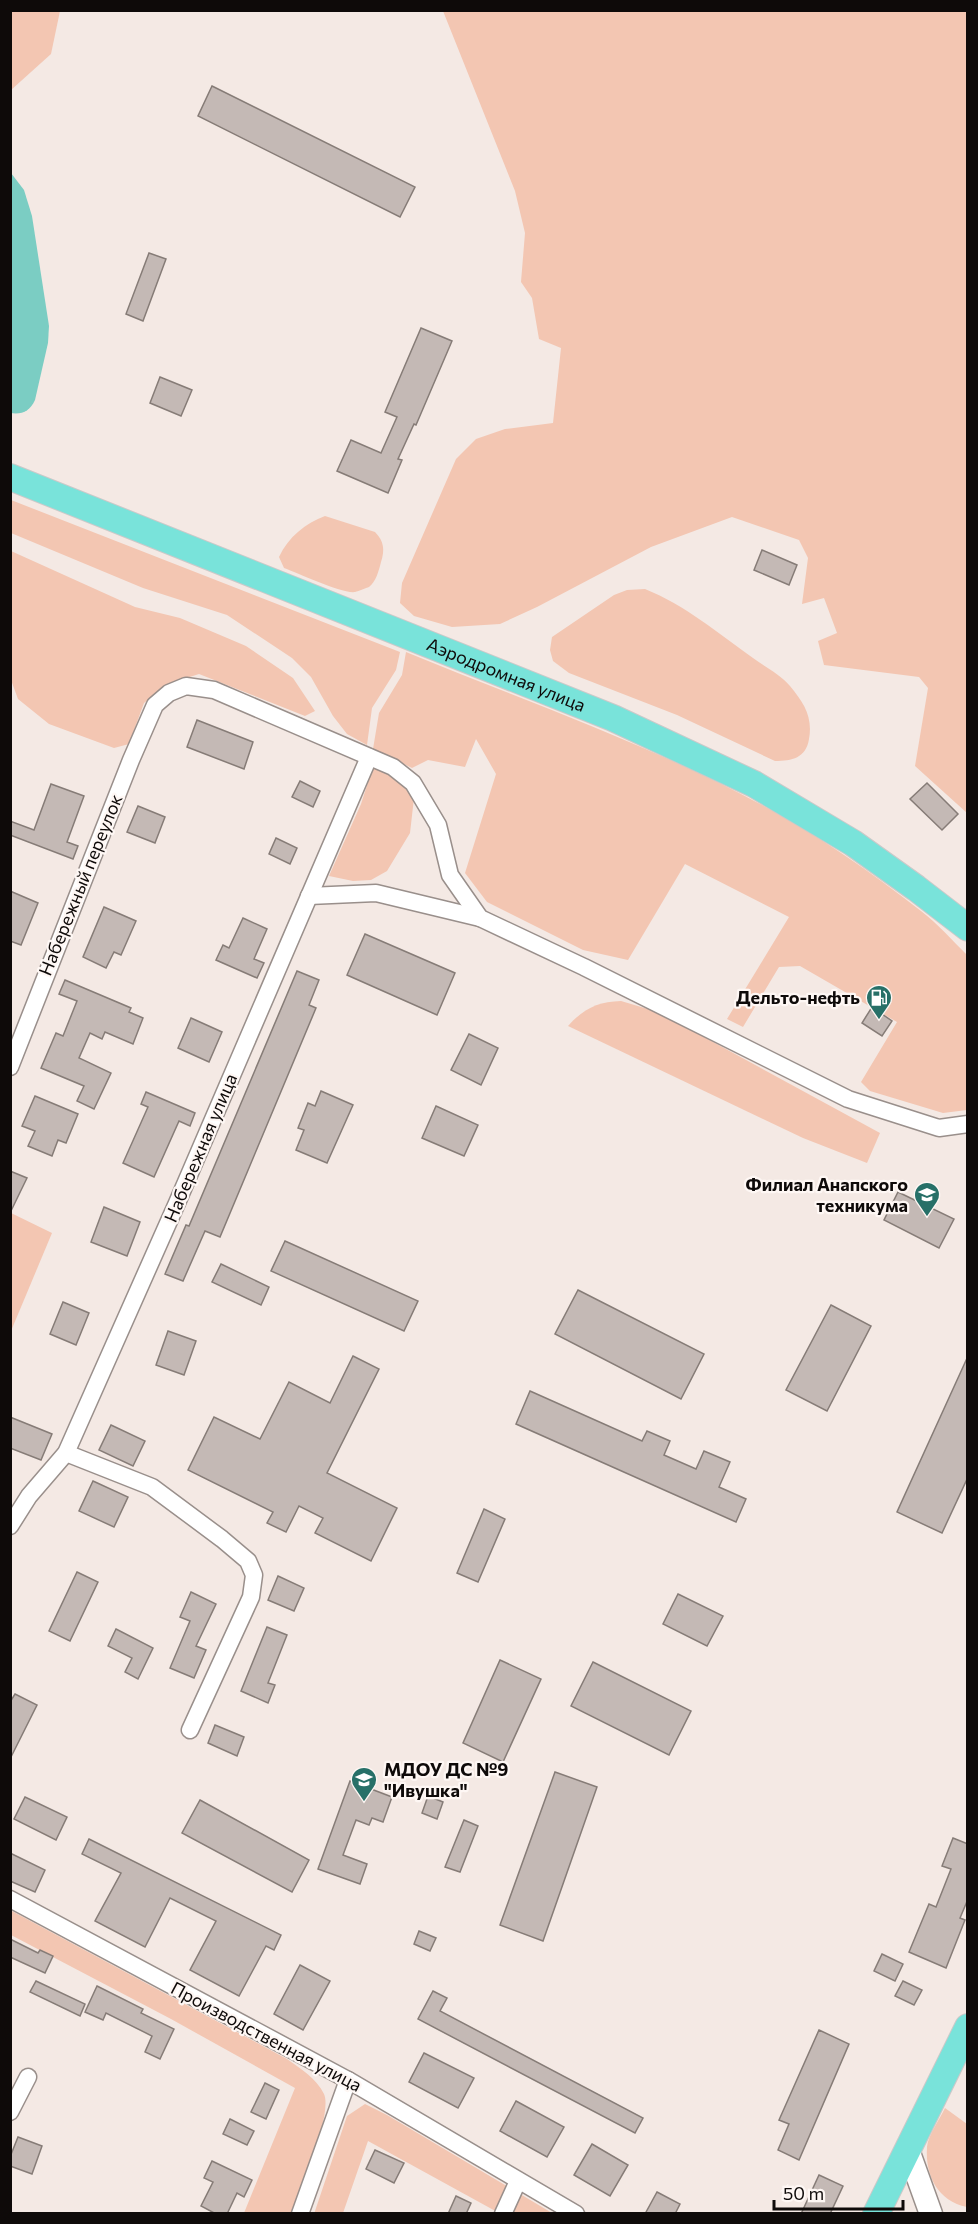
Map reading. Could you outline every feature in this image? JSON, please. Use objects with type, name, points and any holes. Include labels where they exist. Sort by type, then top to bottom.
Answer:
[{"type":"main road","name":"Аэродромная улица","points":[[12,478],[613,718],[743,779],[854,843],[968,928]]},
{"type":"main road","points":[[876,2214],[929,2101],[968,2027]]},
{"type":"street","name":"Набережный переулок","points":[[10,1067],[131,760],[155,705],[168,693],[186,686],[214,690],[369,757]]},
{"type":"street","name":"Набережная улица","points":[[10,1527],[29,1496],[66,1453],[182,1192],[369,757]]},
{"type":"street","points":[[369,757],[393,767],[412,783],[438,825],[450,875],[480,918]]},
{"type":"street","points":[[309,896],[376,893],[480,918],[584,967],[848,1099],[939,1128],[968,1124]]},
{"type":"street","points":[[66,1453],[152,1487],[248,1561],[254,1575],[251,1597],[190,1730]]},
{"type":"street","name":"Производственная улица","points":[[10,1899],[348,2080],[576,2214]]},
{"type":"street","points":[[10,2112],[28,2077]]},
{"type":"street","points":[[300,2214],[348,2080]]},
{"type":"street","points":[[908,2150],[931,2214]]},
{"type":"street","points":[[503,2214],[518,2181]]},
{"type":"shaded area","points":[[11,10],[60,11],[51,54],[11,90]]},
{"type":"shaded area","points":[[443,11],[967,11],[967,813],[915,766],[928,688],[919,677],[824,665],[818,641],[837,633],[824,598],[802,604],[808,558],[799,540],[732,517],[651,547],[500,624],[452,627],[414,616],[400,603],[402,583],[456,459],[476,439],[505,429],[553,423],[561,348],[539,339],[532,298],[521,282],[525,233],[515,191]]},
{"type":"shaded area","points":[[11,500],[400,652],[396,670],[372,708],[367,745],[347,734],[333,716],[311,677],[292,658],[227,615],[143,588],[11,533]]},
{"type":"shaded area","points":[[325,516],[375,532],[380,539],[383,546],[382,558],[377,576],[369,587],[349,592],[284,568],[279,557],[287,543],[304,527]]},
{"type":"shaded area","points":[[11,551],[135,607],[180,618],[246,646],[293,678],[315,711],[305,716],[199,674],[168,684],[144,703],[129,744],[114,748],[49,724],[18,699],[11,680]]},
{"type":"shaded area","points":[[645,589],[688,611],[786,682],[799,698],[810,724],[809,739],[801,754],[792,759],[775,761],[677,715],[569,673],[553,661],[550,650],[552,637],[614,595],[627,590]]},
{"type":"shaded area","points":[[406,652],[586,724],[719,783],[824,841],[927,916],[967,955],[967,1110],[943,1113],[870,1091],[861,1082],[897,1022],[800,966],[779,967],[743,1027],[727,1019],[789,917],[685,864],[628,960],[583,950],[487,902],[465,873],[496,774],[476,739],[465,767],[428,760],[412,768],[373,749],[379,713],[402,675]]},
{"type":"shaded area","points":[[377,764],[405,785],[414,798],[410,833],[387,871],[371,880],[353,881],[329,876],[361,804],[371,773]]},
{"type":"shaded area","points":[[621,1001],[658,1012],[880,1133],[867,1163],[803,1138],[568,1026],[592,1007]]},
{"type":"shaded area","points":[[11,1213],[52,1233],[11,1331]]},
{"type":"shaded area","points":[[10,1910],[287,2059],[317,2083],[324,2094],[326,2104],[324,2118],[292,2213],[244,2213],[295,2088],[171,2019],[11,1935]]},
{"type":"shaded area","points":[[365,2104],[552,2213],[499,2213],[368,2141],[343,2213],[314,2214],[347,2116]]},
{"type":"shaded area","points":[[945,2108],[967,2124],[967,2207],[957,2204],[941,2193],[935,2186],[928,2168],[928,2142]]},
{"type":"water","points":[[11,173],[24,190],[32,216],[49,326],[48,343],[35,400],[31,407],[22,413],[10,413]]},
{"type":"building","points":[[212,86],[415,187],[400,217],[198,116]]},
{"type":"building","points":[[149,253],[166,259],[143,321],[126,314]]},
{"type":"building","points":[[421,328],[452,341],[416,425],[414,424],[398,459],[402,460],[388,493],[337,471],[351,440],[381,453],[397,417],[385,412]]},
{"type":"building","points":[[160,377],[192,390],[181,416],[150,403]]},
{"type":"building","points":[[762,550],[797,565],[789,585],[754,570]]},
{"type":"building","points":[[197,720],[253,742],[244,769],[187,747]]},
{"type":"building","points":[[300,781],[320,791],[313,807],[292,797]]},
{"type":"building","points":[[927,783],[958,814],[942,830],[910,799]]},
{"type":"building","points":[[51,784],[84,796],[67,842],[78,846],[73,859],[10,835],[10,821],[34,830]]},
{"type":"building","points":[[138,806],[165,817],[155,843],[127,832]]},
{"type":"building","points":[[276,838],[297,848],[290,864],[269,854]]},
{"type":"building","points":[[10,891],[38,903],[21,945],[10,941]]},
{"type":"building","points":[[104,907],[136,921],[121,955],[114,952],[106,968],[83,957]]},
{"type":"building","points":[[243,918],[267,929],[254,959],[264,963],[257,978],[216,960],[223,945],[229,948]]},
{"type":"building","points":[[365,934],[455,973],[437,1015],[347,975]]},
{"type":"building","points":[[297,971],[319,980],[309,1005],[316,1008],[220,1237],[205,1231],[183,1281],[165,1274],[186,1225],[189,1226]]},
{"type":"building","points":[[65,980],[131,1008],[129,1012],[143,1018],[133,1044],[105,1032],[102,1039],[90,1033],[79,1058],[111,1073],[94,1109],[77,1101],[84,1086],[41,1068],[56,1033],[63,1036],[77,1001],[59,994]]},
{"type":"building","points":[[872,1007],[892,1021],[882,1036],[862,1023]]},
{"type":"building","points":[[191,1018],[222,1032],[209,1062],[178,1048]]},
{"type":"building","points":[[469,1034],[498,1048],[481,1085],[451,1070]]},
{"type":"building","points":[[321,1091],[353,1105],[327,1163],[296,1150],[304,1130],[298,1128],[308,1103],[315,1106]]},
{"type":"building","points":[[146,1092],[195,1113],[190,1126],[179,1121],[154,1177],[123,1163],[148,1107],[141,1104]]},
{"type":"building","points":[[35,1096],[78,1114],[66,1143],[58,1140],[52,1156],[28,1146],[35,1131],[22,1126]]},
{"type":"building","points":[[436,1106],[478,1125],[464,1156],[422,1138]]},
{"type":"building","points":[[10,1171],[27,1178],[10,1213]]},
{"type":"building","points":[[898,1192],[954,1219],[939,1248],[884,1220]]},
{"type":"building","points":[[104,1207],[140,1222],[127,1256],[91,1242]]},
{"type":"building","points":[[285,1241],[418,1301],[404,1331],[271,1271]]},
{"type":"building","points":[[221,1264],[269,1287],[261,1305],[212,1282]]},
{"type":"building","points":[[578,1290],[704,1354],[681,1399],[555,1334]]},
{"type":"building","points":[[63,1302],[89,1313],[76,1345],[50,1334]]},
{"type":"building","points":[[831,1305],[871,1326],[827,1411],[786,1390]]},
{"type":"building","points":[[168,1331],[196,1341],[184,1375],[156,1365]]},
{"type":"building","points":[[353,1356],[379,1369],[327,1473],[397,1508],[371,1561],[315,1533],[323,1518],[299,1506],[286,1532],[267,1523],[273,1512],[188,1470],[214,1417],[260,1439],[289,1382],[330,1403]]},
{"type":"building","points":[[968,1356],[968,1477],[942,1533],[897,1512]]},
{"type":"building","points":[[530,1391],[642,1441],[647,1431],[670,1441],[664,1455],[696,1469],[704,1451],[730,1462],[719,1487],[746,1499],[736,1522],[516,1424]]},
{"type":"building","points":[[10,1417],[52,1434],[41,1460],[10,1448]]},
{"type":"building","points":[[111,1425],[145,1441],[133,1466],[99,1450]]},
{"type":"building","points":[[93,1481],[128,1497],[114,1527],[79,1511]]},
{"type":"building","points":[[484,1509],[505,1519],[478,1582],[457,1573]]},
{"type":"building","points":[[77,1572],[98,1582],[70,1641],[49,1631]]},
{"type":"building","points":[[278,1576],[304,1588],[294,1611],[268,1600]]},
{"type":"building","points":[[191,1592],[216,1604],[196,1646],[206,1650],[194,1678],[170,1668],[190,1621],[180,1617]]},
{"type":"building","points":[[678,1594],[723,1616],[707,1646],[663,1624]]},
{"type":"building","points":[[267,1627],[287,1635],[268,1683],[275,1685],[268,1703],[241,1691]]},
{"type":"building","points":[[116,1629],[153,1648],[138,1679],[125,1672],[132,1658],[108,1646]]},
{"type":"building","points":[[500,1660],[541,1679],[503,1762],[463,1743]]},
{"type":"building","points":[[593,1662],[691,1711],[669,1755],[571,1706]]},
{"type":"building","points":[[15,1694],[37,1705],[10,1759],[10,1702]]},
{"type":"building","points":[[215,1725],[244,1737],[237,1756],[208,1743]]},
{"type":"building","points":[[555,1772],[597,1787],[543,1941],[500,1925]]},
{"type":"building","points":[[350,1781],[392,1797],[383,1822],[372,1818],[369,1825],[356,1820],[343,1855],[367,1864],[360,1884],[318,1869]]},
{"type":"building","points":[[428,1796],[443,1802],[437,1819],[422,1813]]},
{"type":"building","points":[[25,1797],[67,1817],[56,1840],[14,1819]]},
{"type":"building","points":[[200,1800],[309,1860],[292,1892],[182,1833]]},
{"type":"building","points":[[464,1820],[478,1826],[460,1872],[445,1867]]},
{"type":"building","points":[[953,1838],[968,1844],[968,1899],[960,1918],[965,1920],[946,1968],[909,1952],[929,1904],[936,1907],[951,1869],[942,1866]]},
{"type":"building","points":[[89,1839],[281,1935],[274,1950],[266,1946],[239,1996],[190,1970],[216,1921],[170,1898],[145,1947],[95,1921],[121,1873],[82,1854]]},
{"type":"building","points":[[10,1853],[45,1870],[35,1892],[10,1881]]},
{"type":"building","points":[[419,1931],[436,1938],[430,1951],[414,1944]]},
{"type":"building","points":[[10,1939],[38,1953],[40,1950],[53,1956],[45,1973],[10,1957]]},
{"type":"building","points":[[882,1954],[903,1964],[895,1981],[874,1971]]},
{"type":"building","points":[[300,1965],[330,1981],[303,2030],[274,2014]]},
{"type":"building","points":[[36,1981],[85,2004],[80,2016],[30,1992]]},
{"type":"building","points":[[903,1981],[922,1990],[914,2005],[895,1996]]},
{"type":"building","points":[[97,1986],[143,2009],[141,2013],[174,2029],[160,2059],[145,2052],[152,2036],[106,2013],[103,2020],[85,2012]]},
{"type":"building","points":[[433,1991],[447,1998],[440,2011],[643,2118],[635,2133],[418,2019]]},
{"type":"building","points":[[819,2030],[849,2044],[799,2160],[778,2150],[789,2124],[779,2120]]},
{"type":"building","points":[[424,2053],[474,2078],[458,2108],[409,2082]]},
{"type":"building","points":[[265,2083],[279,2090],[266,2119],[251,2112]]},
{"type":"building","points":[[516,2101],[564,2127],[547,2157],[500,2131]]},
{"type":"building","points":[[230,2119],[254,2131],[247,2145],[223,2134]]},
{"type":"building","points":[[18,2137],[42,2146],[32,2174],[10,2166],[10,2157]]},
{"type":"building","points":[[592,2144],[628,2165],[610,2196],[574,2175]]},
{"type":"building","points":[[375,2150],[404,2163],[394,2183],[366,2169]]},
{"type":"building","points":[[212,2161],[252,2180],[244,2197],[237,2193],[227,2214],[216,2214],[201,2206],[213,2182],[204,2178]]},
{"type":"building","points":[[819,2175],[843,2186],[830,2214],[801,2214]]},
{"type":"building","points":[[657,2192],[680,2204],[675,2214],[645,2214]]},
{"type":"building","points":[[456,2196],[471,2203],[466,2214],[448,2214]]},
{"type":"place","name":"Дельто-нефть","points":[[879,1021]]},
{"type":"place","name":"Филиал Анапского техникума","points":[[927,1218]]},
{"type":"place","name":"МДОУ ДС №9 \"Ивушка\"","points":[[364,1803]]}]
